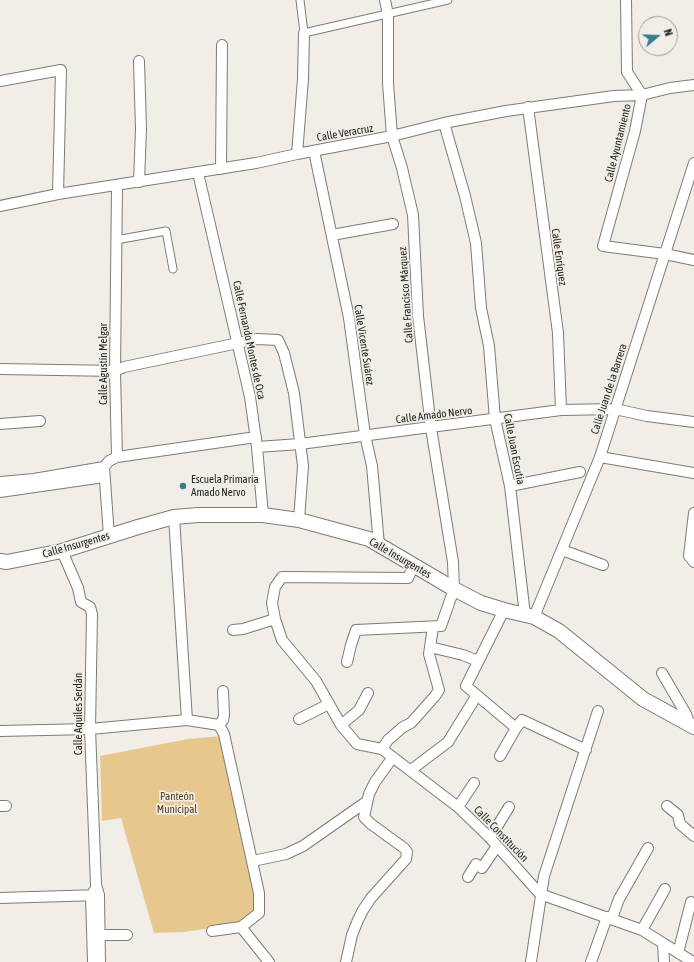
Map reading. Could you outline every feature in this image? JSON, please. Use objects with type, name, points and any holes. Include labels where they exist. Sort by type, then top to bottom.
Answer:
[{"type":"main road","name":"Calle Insurgentes","points":[[0,561],[7,562],[62,551],[174,517],[198,515],[263,515],[299,520],[368,539],[481,603],[530,616],[559,631],[642,699],[692,726]]},
{"type":"street","points":[[296,154],[303,79],[304,33],[300,0]]},
{"type":"street","name":"Calle Francisco Márquez","points":[[385,0],[388,14],[388,83],[392,136],[402,168],[413,215],[418,316],[431,428],[454,562],[454,589],[441,626],[433,627]]},
{"type":"street","points":[[304,33],[448,0]]},
{"type":"street","name":"Calle Ayuntamiento","points":[[626,0],[627,72],[642,95],[635,131],[603,246],[665,254]]},
{"type":"street","points":[[221,170],[222,45]]},
{"type":"street","points":[[139,61],[141,129],[139,182]]},
{"type":"street","points":[[0,81],[61,70],[58,194]]},
{"type":"street","name":"Calle Veracruz","points":[[0,206],[58,194],[221,170],[392,136],[444,123],[528,107],[614,96],[642,95],[670,88],[694,85]]},
{"type":"street","name":"Calle Enríquez","points":[[528,107],[558,332],[560,410]]},
{"type":"street","name":"Calle Juan Escutia","points":[[444,123],[465,196],[476,243],[481,308],[489,346],[495,419],[510,486],[530,616]]},
{"type":"street","name":"Calle Vicente Suárez","points":[[314,151],[348,318],[365,435],[372,466],[379,545]]},
{"type":"street","name":"Calle Juan de la Barrera","points":[[530,616],[562,550],[600,457],[665,254],[689,195],[694,163]]},
{"type":"street","name":"Calle Fernando Montes de Oca","points":[[198,173],[250,397],[263,515]]},
{"type":"street","name":"Calle Agustín Melgar","points":[[117,186],[117,457]]},
{"type":"street","points":[[332,235],[393,224]]},
{"type":"street","points":[[116,240],[166,231],[173,269]]},
{"type":"street","points":[[665,254],[694,260]]},
{"type":"street","points":[[0,369],[116,371],[124,367],[257,339],[278,340],[284,353],[294,393],[303,466],[299,520]]},
{"type":"street","name":"Calle Amado Nervo","points":[[117,457],[256,442],[300,444],[560,410],[615,409],[648,416],[694,422]]},
{"type":"street","points":[[0,424],[40,421]]},
{"type":"street","points":[[109,536],[104,472],[109,461],[117,457]]},
{"type":"street","points":[[600,457],[694,473]]},
{"type":"street","points":[[0,492],[28,484],[104,472]]},
{"type":"street","points":[[510,486],[580,472]]},
{"type":"street","points":[[0,482],[28,484]]},
{"type":"street","points":[[694,513],[689,556],[694,562]]},
{"type":"street","points":[[174,517],[186,720]]},
{"type":"street","points":[[562,550],[603,564]]},
{"type":"street","name":"Calle Aquiles Serdán","points":[[62,551],[78,588],[81,602],[90,607],[92,614],[90,729],[96,885],[93,962]]},
{"type":"street","points":[[347,662],[356,630],[433,627],[429,654],[439,690],[411,722],[388,740],[382,749],[357,744],[341,725],[316,681],[282,640],[275,619],[272,603],[275,587],[282,577],[408,578],[414,565]]},
{"type":"street","points":[[504,610],[466,686],[516,728]]},
{"type":"street","points":[[233,630],[243,629],[275,619]]},
{"type":"street","points":[[430,648],[463,655],[478,661]]},
{"type":"street","points":[[662,673],[692,726]]},
{"type":"street","points":[[219,725],[223,720],[224,715],[223,691]]},
{"type":"street","points":[[341,725],[359,710],[368,692]]},
{"type":"street","points":[[411,770],[448,742],[477,695]]},
{"type":"street","points":[[299,719],[329,704]]},
{"type":"street","points":[[534,961],[540,894],[544,876],[598,711]]},
{"type":"street","points":[[0,731],[90,729],[186,720],[219,725]]},
{"type":"street","points":[[500,756],[522,720],[586,750]]},
{"type":"street","points":[[212,931],[241,927],[259,913],[259,893],[253,861],[224,734],[219,725]]},
{"type":"street","name":"Calle Constitución","points":[[382,749],[458,806],[490,838],[540,894],[642,930],[693,962]]},
{"type":"street","points":[[346,962],[352,935],[358,920],[371,898],[406,859],[407,852],[404,848],[370,824],[364,817],[366,802],[375,782],[393,757]]},
{"type":"street","points":[[458,806],[474,783]]},
{"type":"street","points":[[253,861],[286,854],[297,849],[366,802]]},
{"type":"street","points":[[667,806],[678,815],[680,824],[694,836]]},
{"type":"street","points":[[490,838],[509,807]]},
{"type":"street","points":[[468,877],[476,864],[482,868],[497,846]]},
{"type":"street","points":[[592,962],[609,918],[648,848]]},
{"type":"street","points":[[642,930],[664,888]]},
{"type":"street","points":[[0,898],[95,896]]},
{"type":"street","name":"Calle Aquiles Serdán","points":[[95,896],[100,935],[100,962]]},
{"type":"street","points":[[678,953],[691,902]]},
{"type":"street","points":[[241,927],[269,962]]},
{"type":"street","points":[[100,935],[127,935]]},
{"type":"street","points":[[663,944],[664,962]]},
{"type":"green space","name":"Panteón Municipal","points":[[222,736],[256,894],[254,912],[238,924],[184,932],[154,933],[121,818],[102,821],[100,756],[188,739]]},
{"type":"place","name":"Escuela Primaria Amado Nervo","points":[[183,486]]}]
